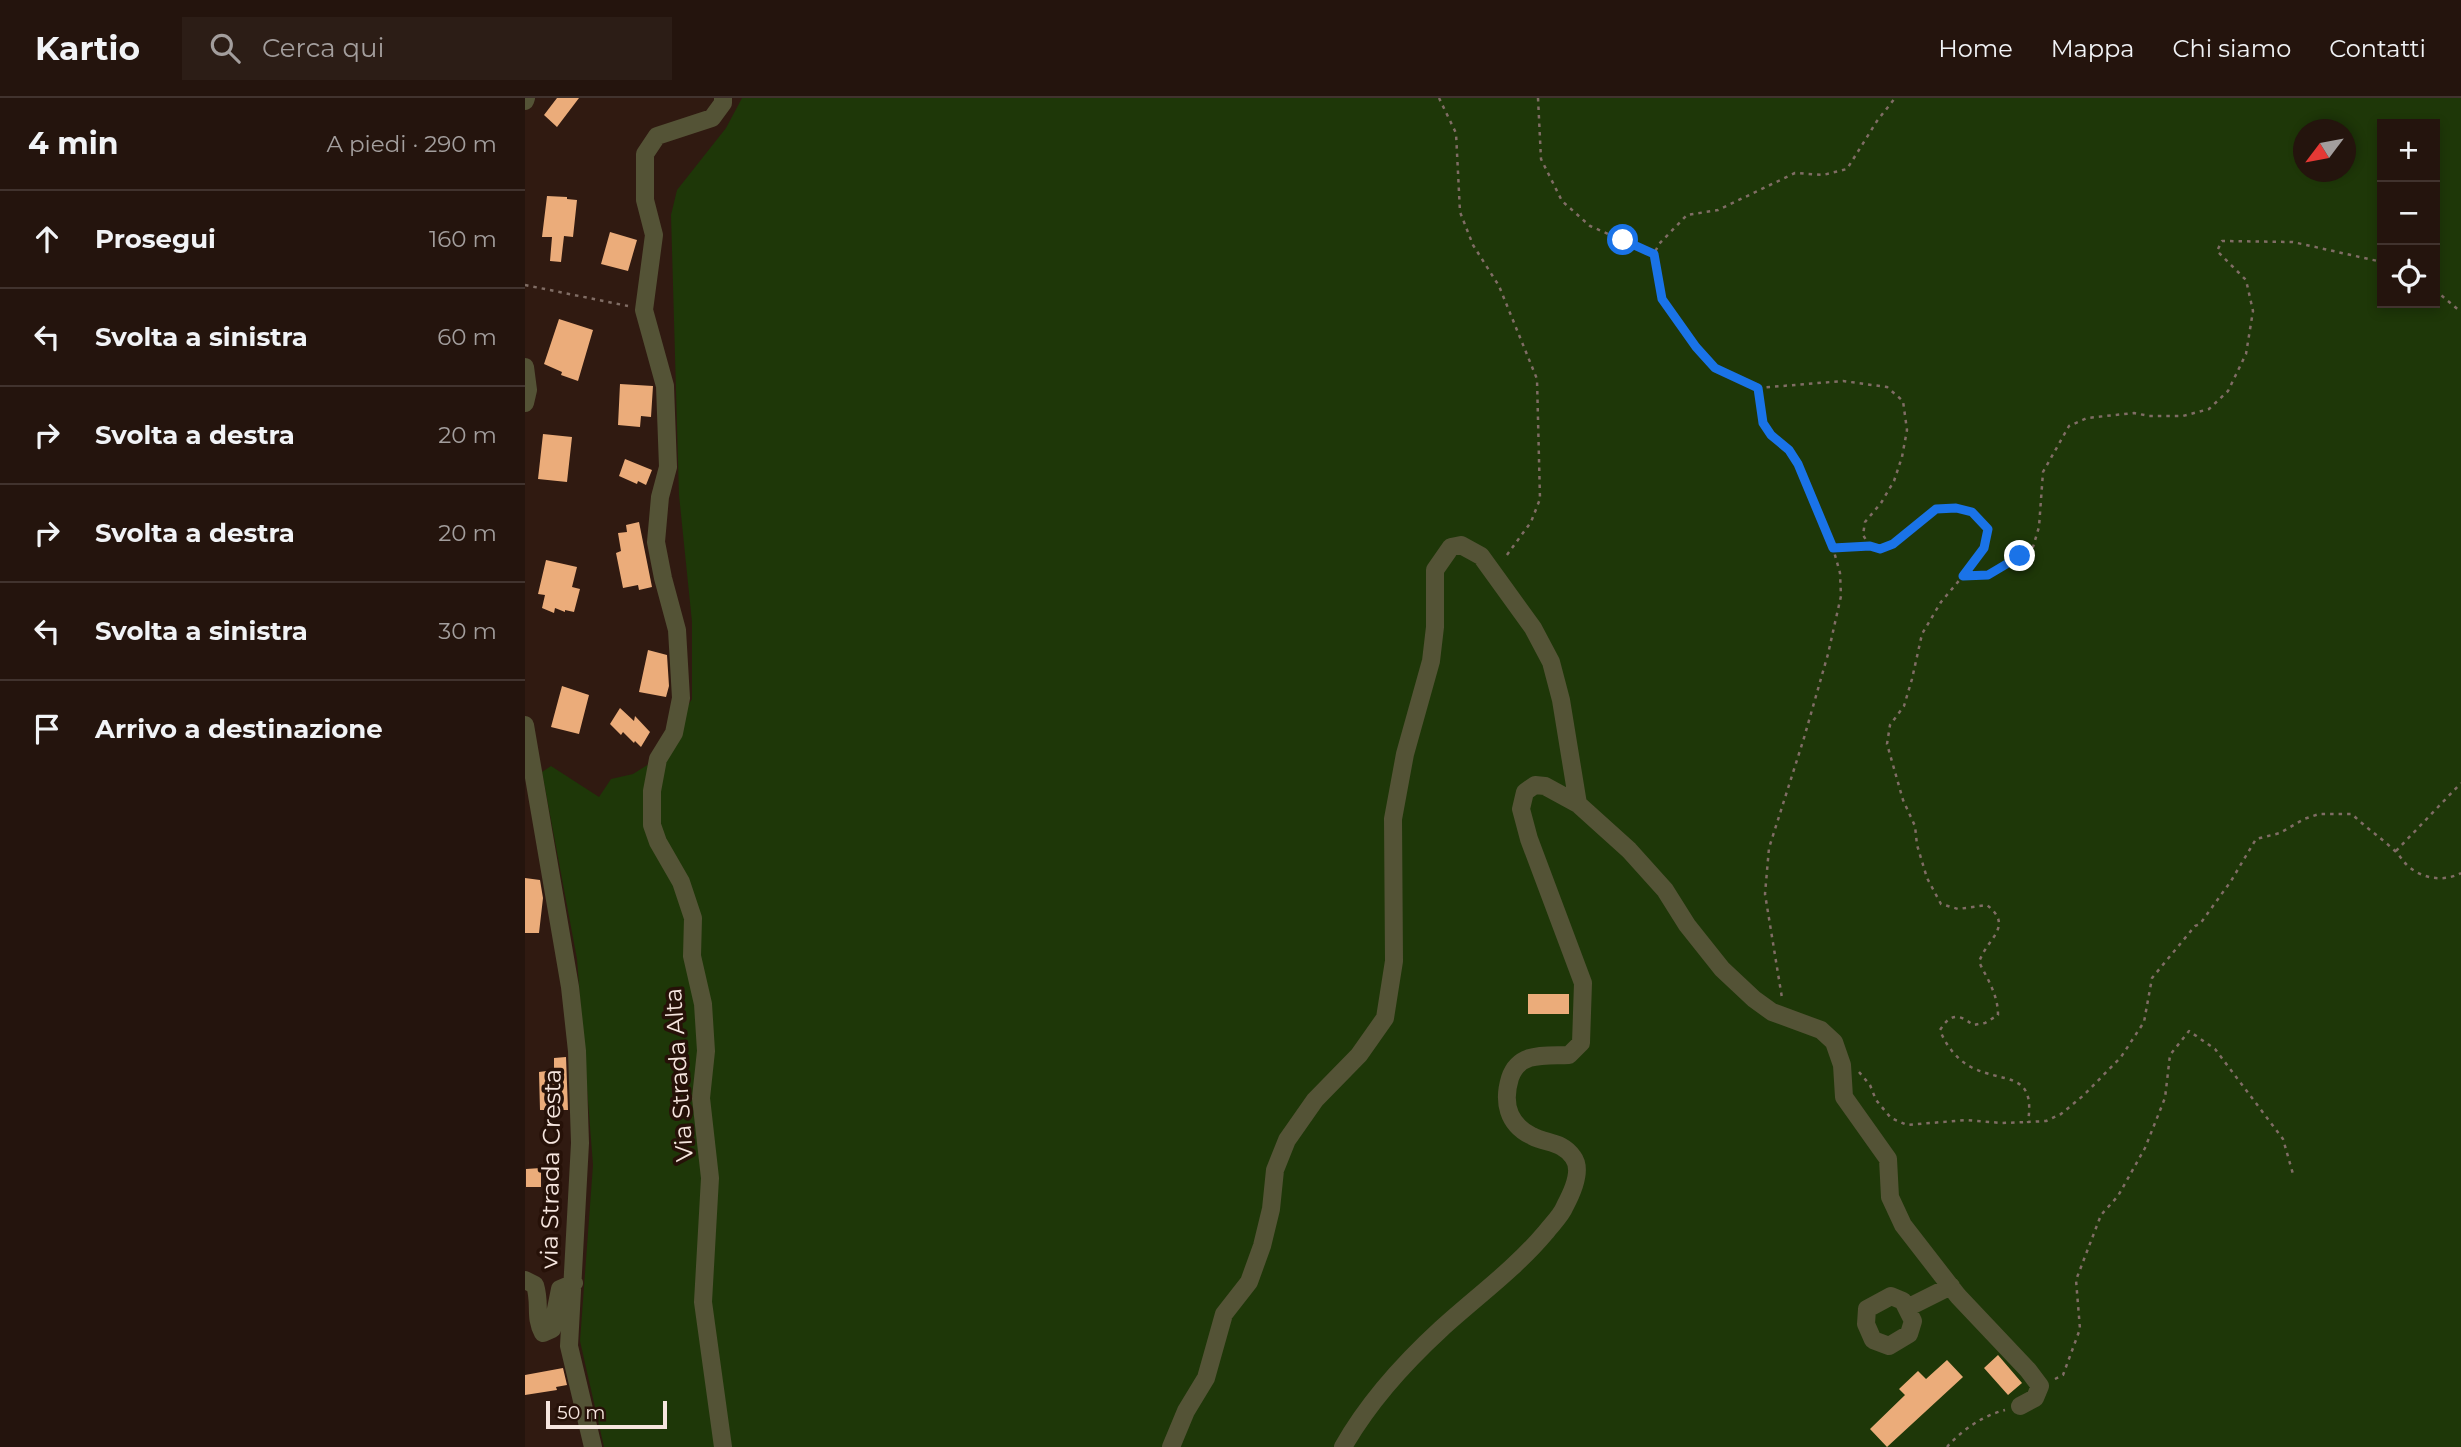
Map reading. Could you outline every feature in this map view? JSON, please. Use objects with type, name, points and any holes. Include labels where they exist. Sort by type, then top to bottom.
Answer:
[{"type":"street","name":"Via Strada Alta","points":[[723,98],[723,103],[712,118],[657,136],[645,154],[645,200],[654,235],[644,310],[665,386],[667,467],[660,497],[656,542],[677,630],[681,698],[674,733],[658,759],[652,791],[652,825],[658,842],[681,882],[693,918],[692,956],[703,1004],[706,1051],[701,1098],[710,1178],[703,1302],[723,1447]]},
{"type":"street","points":[[525,367],[525,403]]},
{"type":"street","points":[[1171,1447],[1186,1411],[1206,1378],[1224,1314],[1249,1282],[1271,1209],[1275,1170],[1287,1140],[1315,1100],[1359,1055],[1385,1018],[1394,961],[1393,819],[1405,754],[1431,661],[1435,626],[1435,570],[1451,547],[1461,545],[1481,555],[1534,628],[1551,662],[1561,700],[1578,804]]},
{"type":"street","name":"via Strada Cresta","points":[[525,725],[570,987],[577,1051],[580,1143],[569,1346],[593,1447]]},
{"type":"street","points":[[1343,1447],[1354,1428],[1395,1376],[1440,1330],[1527,1255],[1564,1209],[1578,1173],[1574,1158],[1559,1143],[1531,1136],[1518,1126],[1508,1112],[1506,1101],[1511,1075],[1518,1063],[1527,1057],[1569,1055],[1581,1043],[1583,983],[1529,839],[1521,809],[1525,792],[1535,785],[1545,786],[1578,804],[1629,849],[1665,890],[1687,925],[1722,969],[1754,999],[1772,1012],[1821,1030],[1835,1042],[1842,1065],[1844,1097],[1888,1159],[1891,1197],[1903,1225],[1920,1250],[2040,1386],[2035,1398],[2020,1406]]},
{"type":"street","points":[[525,1280],[535,1285],[539,1300],[537,1322],[543,1333],[552,1329],[560,1289],[573,1283]]},
{"type":"street","points":[[1907,1308],[1951,1286]]},
{"type":"path","points":[[1439,98],[1456,133],[1460,212],[1473,245],[1499,286],[1537,379],[1540,499],[1531,522],[1494,573]]},
{"type":"path","points":[[1538,98],[1541,159],[1562,201],[1590,226],[1654,254]]},
{"type":"path","points":[[1870,546],[1863,535],[1865,522],[1881,503],[1902,457],[1907,430],[1903,401],[1887,387],[1843,381],[1758,388],[1715,368],[1696,347],[1662,299],[1654,254],[1659,244],[1686,215],[1718,210],[1795,173],[1823,175],[1847,169],[1871,129],[1895,98]]},
{"type":"path","points":[[1963,576],[1988,575],[2033,547],[2039,527],[2043,472],[2069,426],[2087,418],[2134,413],[2183,416],[2209,409],[2228,391],[2246,354],[2253,311],[2246,280],[2217,251],[2222,241],[2293,242],[2377,261]]},
{"type":"path","points":[[525,285],[644,310]]},
{"type":"path","points":[[2440,294],[2461,312]]},
{"type":"path","points":[[1758,388],[1763,423],[1771,435],[1789,450],[1798,464],[1833,548],[1840,573],[1841,596],[1804,737],[1769,848],[1765,894],[1777,956],[1784,1015]]},
{"type":"path","points":[[1833,548],[1870,546],[1880,549],[1893,544],[1936,509],[1956,508],[1972,512],[1988,529],[1984,548],[1941,602],[1922,634],[1910,688],[1904,706],[1890,726],[1887,744],[1903,800],[1915,826],[1917,845],[1927,878],[1941,904],[1958,909],[1987,905],[1998,912],[2001,923],[1984,948],[1979,962],[1995,995],[1998,1015],[1985,1023],[1973,1025],[1966,1019],[1955,1016],[1947,1019],[1940,1030],[1943,1040],[1970,1067],[2019,1082],[2029,1096],[2028,1122]]},
{"type":"path","points":[[2396,851],[2461,783]]},
{"type":"path","points":[[1852,1064],[1870,1085],[1876,1100],[1891,1118],[1907,1125],[1966,1120],[2002,1123],[2046,1121],[2061,1114],[2084,1095],[2121,1057],[2144,1021],[2153,978],[2200,923],[2231,881],[2256,839],[2280,833],[2319,814],[2351,814],[2418,873],[2450,879],[2461,873]]},
{"type":"path","points":[[2040,1386],[2063,1375],[2080,1329],[2075,1280],[2101,1216],[2118,1196],[2145,1148],[2165,1098],[2170,1055],[2189,1031],[2215,1049],[2283,1139],[2293,1174]]},
{"type":"path","points":[[1947,1447],[1986,1415],[2020,1406]]},
{"type":"green space","points":[[742,98],[2461,98],[2461,1447],[604,1447],[580,1341],[593,1165],[577,959],[542,772],[551,766],[599,797],[611,779],[633,774],[652,762],[692,699],[692,622],[679,495],[671,215],[677,190],[726,128]]},
{"type":"building","points":[[557,98],[579,98],[557,127],[544,115]]},
{"type":"building","points":[[547,196],[577,200],[573,237],[564,236],[561,262],[550,261],[552,237],[542,237]]},
{"type":"building","points":[[610,232],[637,240],[628,271],[601,264]]},
{"type":"building","points":[[559,319],[593,330],[578,381],[561,375],[562,372],[544,364]]},
{"type":"building","points":[[620,384],[653,386],[651,417],[641,416],[640,427],[618,425]]},
{"type":"building","points":[[543,434],[572,437],[567,482],[538,479]]},
{"type":"building","points":[[625,459],[652,470],[646,485],[619,476]]},
{"type":"building","points":[[639,522],[652,587],[639,590],[638,585],[623,588],[616,553],[621,551],[618,533],[627,532],[626,525]]},
{"type":"building","points":[[546,560],[577,567],[572,587],[580,589],[574,612],[555,608],[554,613],[542,608],[545,595],[538,594]]},
{"type":"building","points":[[648,650],[667,655],[669,686],[666,697],[639,692]]},
{"type":"building","points":[[562,686],[589,695],[579,734],[551,727]]},
{"type":"building","points":[[620,708],[634,721],[635,716],[650,732],[641,747],[623,732],[621,735],[610,724]]},
{"type":"building","points":[[525,878],[540,880],[543,898],[539,933],[525,933]]},
{"type":"building","points":[[1528,994],[1569,994],[1569,1014],[1528,1014]]},
{"type":"building","points":[[566,1057],[568,1110],[540,1110],[539,1072],[554,1070],[554,1058]]},
{"type":"building","points":[[541,1168],[541,1187],[526,1187],[526,1169]]},
{"type":"building","points":[[1998,1355],[2022,1383],[2008,1395],[1984,1368]]},
{"type":"building","points":[[1947,1360],[1963,1377],[1887,1447],[1870,1429],[1905,1395],[1899,1389],[1918,1371],[1926,1379]]},
{"type":"building","points":[[563,1368],[567,1385],[556,1387],[557,1390],[525,1395],[525,1375]]},
{"type":"route","points":[[1623,240],[1654,254],[1662,299],[1696,347],[1715,368],[1758,388],[1763,423],[1771,435],[1789,450],[1798,464],[1833,548],[1870,546],[1880,549],[1893,544],[1936,509],[1956,508],[1972,512],[1988,529],[1984,548],[1963,576],[1988,575],[2020,556]]}]
